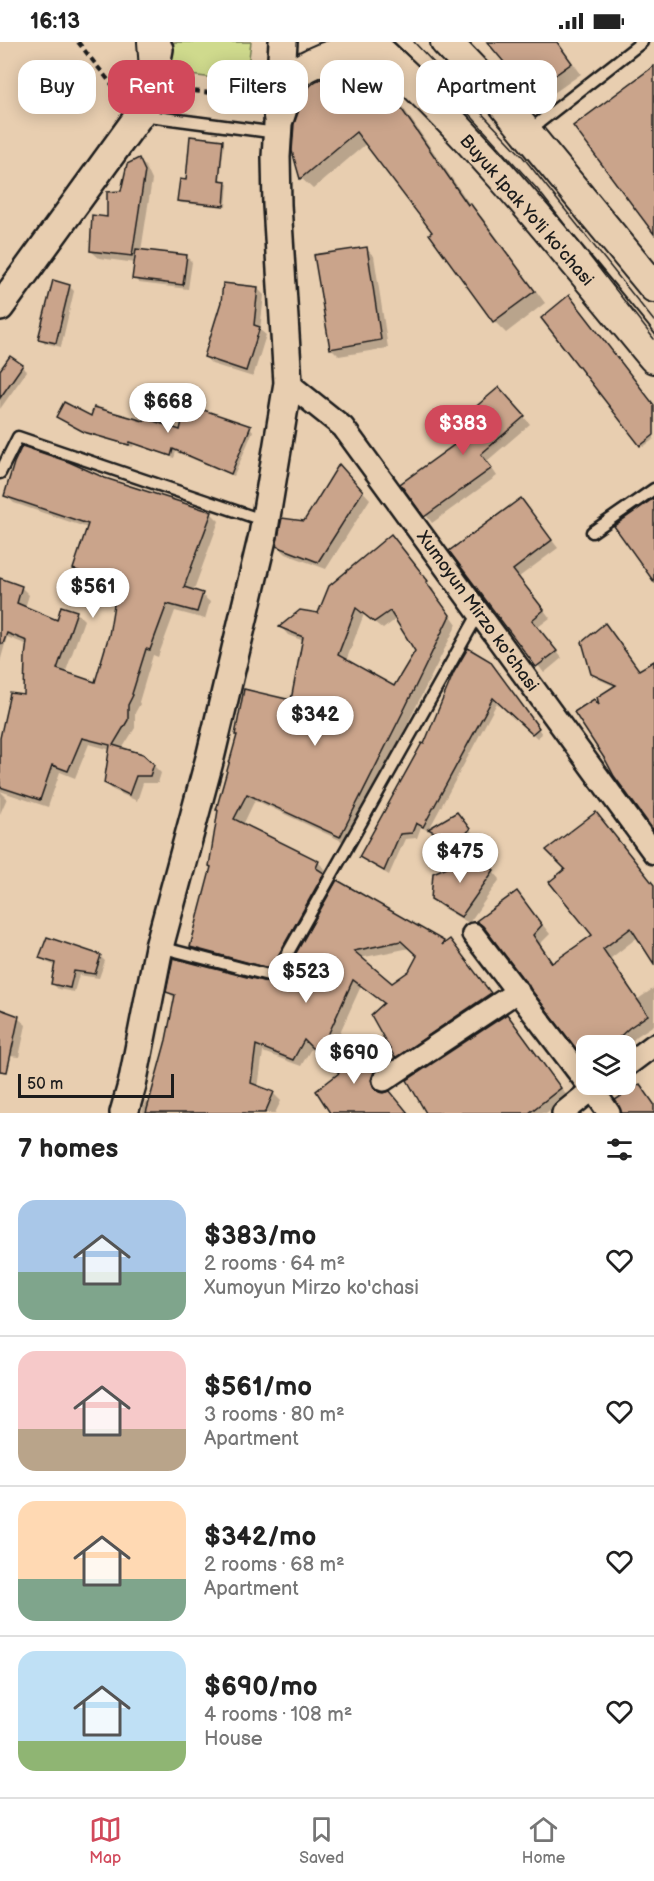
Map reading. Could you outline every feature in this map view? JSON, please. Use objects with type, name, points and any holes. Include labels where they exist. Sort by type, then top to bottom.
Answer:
[{"type":"main road","points":[[446,42],[491,89],[653,284]]},
{"type":"main road","points":[[279,117],[292,81],[301,69],[342,53],[377,50]]},
{"type":"main road","name":"Buyuk Ipak Yo'li ko'chasi","points":[[377,50],[444,115],[498,173],[654,358]]},
{"type":"street","points":[[124,1113],[132,1085],[159,947],[210,758],[265,521],[288,383],[277,206],[283,43]]},
{"type":"street","points":[[0,307],[140,115]]},
{"type":"street","name":"Xumoyun Mirzo ko'chasi","points":[[288,383],[343,427],[654,853]]},
{"type":"street","points":[[473,933],[576,1065]]},
{"type":"street","points":[[384,1080],[518,991]]},
{"type":"street","points":[[636,1058],[654,1045]]},
{"type":"street","points":[[564,1113],[582,1095]]},
{"type":"street","points":[[598,1095],[609,1113]]},
{"type":"lane","points":[[527,132],[642,42]]},
{"type":"lane","points":[[140,115],[279,117]]},
{"type":"lane","points":[[0,473],[18,437],[265,521]]},
{"type":"lane","points":[[592,532],[654,489]]},
{"type":"lane","points":[[159,947],[273,976],[479,613]]},
{"type":"path","points":[[78,42],[108,80]]},
{"type":"path","points":[[195,78],[279,117]]},
{"type":"green space","points":[[174,42],[251,42],[249,60],[207,60],[207,77],[195,76],[195,60],[169,60]]},
{"type":"building","points":[[487,42],[557,42],[572,63],[557,74],[557,60],[502,60]]},
{"type":"building","points":[[654,66],[654,234],[573,126]]},
{"type":"building","points":[[320,79],[320,114],[404,112],[468,205],[470,203],[535,291],[493,322],[429,234],[432,232],[356,132],[300,179],[292,151],[294,124],[298,114],[308,114],[308,89]]},
{"type":"building","points":[[190,136],[223,140],[219,180],[226,181],[224,206],[177,201],[180,179],[186,180]]},
{"type":"building","points":[[139,158],[145,171],[132,256],[90,251],[92,215],[107,217],[107,192],[121,191],[127,164]]},
{"type":"building","points":[[367,247],[381,340],[330,349],[314,255]]},
{"type":"building","points":[[136,249],[187,255],[183,285],[132,279]]},
{"type":"building","points":[[53,280],[70,285],[56,343],[38,339]]},
{"type":"building","points":[[223,283],[258,287],[254,325],[260,327],[246,371],[204,357],[221,302]]},
{"type":"building","points":[[569,295],[654,405],[654,435],[640,446],[541,318]]},
{"type":"building","points":[[10,356],[23,365],[0,398],[0,370]]},
{"type":"building","points":[[499,387],[525,416],[481,454],[492,468],[424,517],[400,484],[483,424],[472,410]]},
{"type":"building","points":[[64,402],[91,416],[94,407],[144,421],[145,418],[180,430],[183,417],[195,407],[251,426],[231,474],[173,449],[171,456],[130,442],[129,445],[84,432],[56,417]]},
{"type":"building","points":[[22,446],[69,462],[105,478],[212,512],[184,587],[203,593],[197,612],[167,604],[150,650],[146,649],[128,705],[128,720],[113,745],[143,754],[154,764],[150,776],[136,776],[129,795],[104,783],[110,745],[82,738],[68,771],[52,765],[40,800],[0,787],[0,738],[10,693],[24,695],[27,641],[7,633],[3,644],[0,643],[0,578],[22,586],[17,603],[57,620],[61,606],[77,611],[57,669],[95,682],[109,635],[117,586],[73,569],[88,524],[4,496]]},
{"type":"building","points":[[339,464],[363,491],[318,562],[276,546],[282,518],[304,521]]},
{"type":"building","points":[[521,498],[552,540],[513,570],[544,610],[532,620],[557,651],[536,667],[449,551]]},
{"type":"building","points":[[654,498],[654,582],[614,526]]},
{"type":"building","points":[[391,534],[428,581],[426,582],[450,615],[340,837],[247,794],[234,819],[319,861],[316,868],[324,873],[275,961],[269,968],[190,947],[211,867],[209,866],[218,810],[216,810],[237,735],[235,735],[244,689],[291,700],[303,637],[279,627],[300,610],[318,613],[329,586]],"holes":[[[356,608],[374,622],[390,611],[415,651],[394,686],[338,655]]]},
{"type":"building","points":[[605,623],[639,670],[654,661],[654,831],[614,776],[574,712],[594,699],[599,705],[597,697],[616,685],[591,674],[582,642]]},
{"type":"building","points":[[468,648],[490,661],[539,728],[532,734],[493,698],[423,827],[416,823],[412,833],[400,834],[384,871],[359,857],[422,743],[424,744],[454,672]]},
{"type":"building","points":[[457,812],[470,829],[457,844],[428,829]]},
{"type":"building","points":[[596,812],[654,885],[654,964],[631,928],[603,949],[648,1015],[622,1035],[576,1035],[576,1049],[483,926],[476,921],[517,891],[542,925],[533,935],[552,963],[592,935],[549,882],[565,869],[546,850]]},
{"type":"building","points":[[473,856],[494,870],[461,917],[431,899],[433,873]]},
{"type":"building","points":[[337,880],[444,941],[442,945],[450,939],[491,993],[395,1058],[371,1015],[384,1003],[353,980],[319,1055],[304,1040],[293,1060],[256,1045],[251,1083],[274,1092],[265,1113],[146,1113],[166,1040],[175,995],[166,992],[173,958],[270,983],[275,983],[287,969]],"holes":[[[401,941],[417,956],[409,971],[392,983],[354,951]]]},
{"type":"building","points":[[47,937],[101,955],[95,974],[74,971],[70,988],[51,984],[55,963],[39,958]]},
{"type":"building","points":[[0,1009],[19,1016],[7,1072],[0,1071]]},
{"type":"building","points":[[507,1014],[561,1088],[529,1113],[426,1113],[407,1080]]},
{"type":"building","points":[[345,1037],[374,1072],[371,1080],[374,1088],[384,1093],[390,1091],[408,1113],[330,1113],[316,1091],[339,1073],[322,1057]]},
{"type":"building","points":[[640,1084],[654,1104],[654,1113],[622,1113],[615,1100],[623,1095],[636,1095],[636,1087]]},
{"type":"tram line","points":[[394,42],[472,117],[538,190],[654,339]]},
{"type":"tram line","points":[[414,42],[523,157],[654,321]]}]
